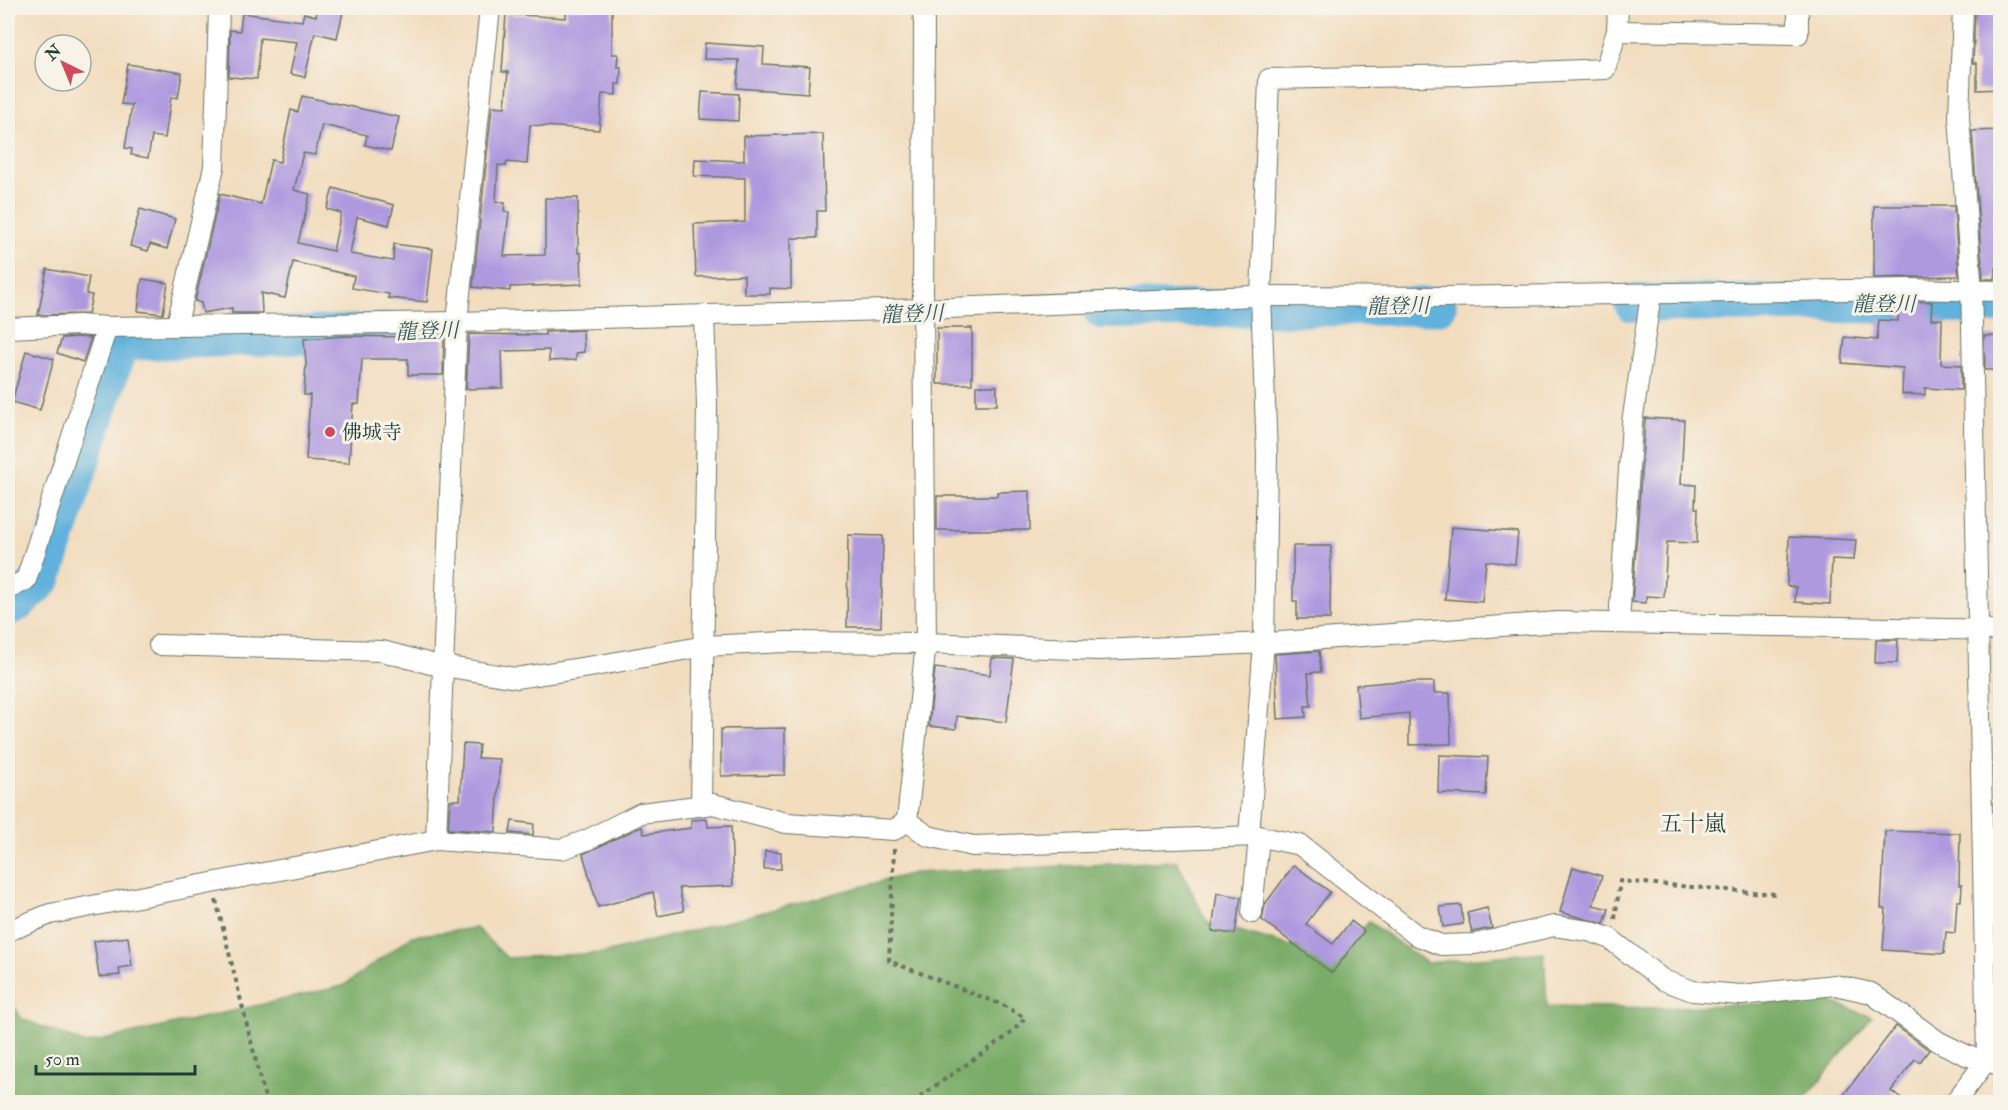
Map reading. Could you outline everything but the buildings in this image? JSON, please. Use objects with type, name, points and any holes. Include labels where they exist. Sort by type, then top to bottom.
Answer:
[{"type":"street","points":[[177,324],[214,167],[219,8]]},
{"type":"street","points":[[436,840],[457,322],[490,8]]},
{"type":"street","points":[[901,826],[926,643],[923,309],[924,21],[922,8]]},
{"type":"street","points":[[1252,913],[1264,643],[1268,456],[1261,297],[1269,79],[1466,75],[1605,69],[1617,30],[1618,8]]},
{"type":"street","points":[[1617,30],[1798,34],[1798,8]]},
{"type":"street","points":[[1955,1102],[1994,1063],[1971,291],[1959,117],[1963,8]]},
{"type":"street","points":[[8,328],[704,316],[1261,297],[1446,297],[1908,289],[2001,291]]},
{"type":"street","points":[[1619,623],[1632,423],[1651,294]]},
{"type":"street","points":[[702,806],[707,400],[704,316]]},
{"type":"street","points":[[8,589],[26,580],[107,327]]},
{"type":"street","points":[[159,645],[382,651],[431,664],[443,664],[516,678],[705,646],[785,642],[926,643],[1098,650],[1264,643],[1558,622],[2001,630]]},
{"type":"street","points":[[8,931],[50,914],[436,840],[562,849],[641,813],[713,804],[786,823],[901,826],[928,836],[973,846],[1254,836],[1300,845],[1416,935],[1441,945],[1475,944],[1554,926],[1589,931],[1612,940],[1662,980],[1693,991],[1741,995],[1835,985],[1871,993],[1938,1042],[1968,1056],[1994,1063]]},
{"type":"path","points":[[901,826],[889,961],[1003,1005],[1025,1018],[1009,1035],[912,1102]]},
{"type":"path","points":[[1612,940],[1620,881],[1774,894]]},
{"type":"path","points":[[211,882],[266,1102]]},
{"type":"green space","points":[[1177,861],[1207,922],[1335,958],[1369,922],[1427,963],[1544,952],[1547,1006],[1656,1008],[1829,1001],[1872,1017],[1802,1102],[8,1102],[8,997],[22,1019],[86,1044],[343,986],[412,936],[476,928],[507,958],[605,953],[914,873]]},
{"type":"waterway","name":"龍登川","points":[[1633,303],[2000,305]]},
{"type":"waterway","name":"龍登川","points":[[1102,310],[1438,306]]},
{"type":"waterway","name":"龍登川","points":[[8,607],[17,603],[43,579],[120,342],[418,331]]},
{"type":"place","name":"佛城寺","points":[[330,432]]},
{"type":"district","name":"五十嵐","points":[[1693,823]]}]
